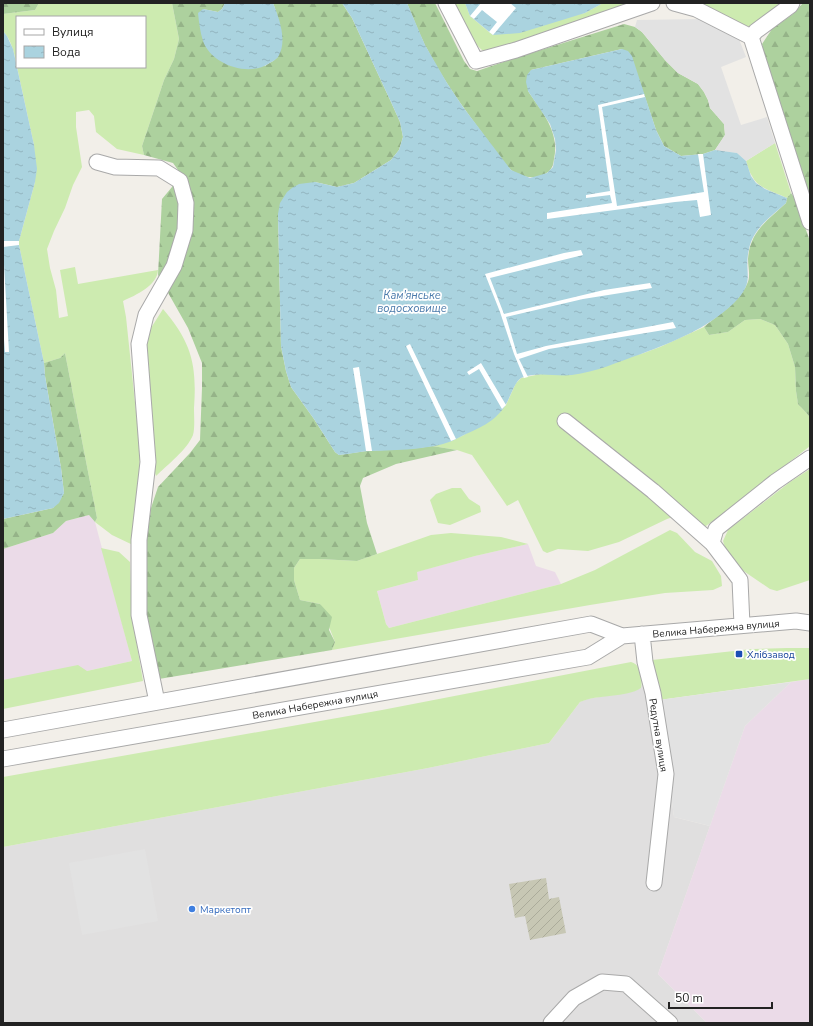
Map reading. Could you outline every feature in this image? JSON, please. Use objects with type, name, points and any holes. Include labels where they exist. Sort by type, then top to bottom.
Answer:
[{"type":"street","points":[[446,3],[476,60],[516,50],[652,3]]},
{"type":"street","points":[[674,3],[696,9],[751,37],[810,222]]},
{"type":"street","points":[[751,37],[756,31],[792,3]]},
{"type":"street","points":[[97,162],[115,167],[159,168],[180,182],[186,203],[185,230],[174,266],[146,315],[139,344],[148,462],[139,540],[139,615],[157,702]]},
{"type":"street","points":[[565,421],[652,491],[712,543],[740,580],[742,625]]},
{"type":"street","points":[[712,543],[716,529],[775,482],[810,458]]},
{"type":"street","name":"Велика Набережна вулиця","points":[[3,759],[588,657],[622,636],[796,621],[810,623]]},
{"type":"street","name":"Велика Набережна вулиця","points":[[3,730],[590,624],[622,636]]},
{"type":"street","name":"Редутна вулиця","points":[[642,634],[645,662],[653,693],[666,774],[654,883]]},
{"type":"street","points":[[551,1023],[574,998],[602,982],[626,984],[670,1023]]},
{"type":"shaded area","points":[[701,19],[739,39],[746,57],[721,67],[741,125],[767,117],[775,143],[746,161],[737,153],[715,150],[725,135],[724,124],[710,108],[704,92],[698,84],[678,73],[642,32],[635,27],[637,20]]},
{"type":"shaded area","points":[[89,515],[95,522],[132,661],[87,671],[3,680],[3,549],[53,533],[66,521]]},
{"type":"shaded area","points":[[528,544],[536,566],[555,572],[561,584],[389,628],[386,624],[377,591],[418,580],[416,572],[475,556]]},
{"type":"shaded area","points":[[655,672],[674,817],[710,826],[658,974],[707,1023],[3,1023],[3,847],[428,768],[549,743],[580,702],[587,699],[628,692],[641,688],[642,683],[640,675]]},
{"type":"shaded area","points":[[810,679],[810,1023],[707,1023],[658,974],[745,726],[791,682]]},
{"type":"shaded area","points":[[791,682],[745,726],[710,826],[674,817],[659,700]]},
{"type":"shaded area","points":[[145,849],[158,921],[82,935],[69,863]]},
{"type":"shaded area","points":[[546,878],[549,899],[559,897],[566,933],[530,940],[525,916],[515,918],[509,884]]},
{"type":"green space","points":[[3,3],[39,3],[35,10],[3,14]]},
{"type":"green space","points":[[39,3],[172,3],[179,39],[174,59],[164,80],[142,146],[144,155],[117,149],[96,132],[94,116],[89,110],[76,112],[76,127],[82,167],[73,185],[65,208],[47,249],[56,290],[59,318],[68,316],[60,270],[75,267],[78,284],[158,270],[157,276],[150,285],[140,293],[123,301],[140,450],[139,505],[135,546],[112,535],[95,522],[97,518],[65,353],[60,358],[44,363],[19,245],[35,182],[34,145],[17,68],[146,68],[146,16],[16,16],[16,61],[11,43],[3,31],[3,14],[35,10]]},
{"type":"green space","points":[[172,3],[225,3],[222,9],[218,12],[203,9],[265,66],[277,57],[281,44],[279,22],[273,3],[342,3],[352,18],[400,122],[403,137],[399,150],[391,160],[354,183],[337,187],[315,182],[278,214],[281,346],[286,371],[291,387],[335,452],[339,455],[366,451],[432,446],[457,450],[396,464],[363,478],[360,486],[367,523],[377,554],[357,561],[300,559],[294,568],[294,580],[300,600],[320,604],[332,617],[329,630],[335,642],[332,650],[159,679],[145,618],[143,570],[151,508],[158,487],[190,453],[200,440],[202,388],[202,363],[188,328],[158,275],[162,199],[172,187],[178,170],[173,163],[144,155],[142,146],[164,80],[174,59],[179,39]]},
{"type":"green space","points":[[407,3],[435,3],[464,61],[470,69],[477,71],[624,24],[635,27],[642,32],[678,73],[698,84],[708,100],[710,108],[724,124],[725,135],[715,150],[703,154],[681,156],[664,146],[656,130],[644,94],[622,49],[531,70],[528,91],[544,115],[552,131],[555,149],[554,159],[552,168],[543,175],[532,177],[518,174],[511,170],[500,158],[445,80],[425,45]]},
{"type":"green space","points":[[453,3],[465,3],[470,16],[489,32],[585,13],[603,3],[626,3],[623,6],[486,53],[471,37]]},
{"type":"green space","points":[[700,3],[785,3],[751,27],[742,25]]},
{"type":"green space","points":[[803,3],[810,3],[810,206],[766,67],[762,44],[772,29],[793,14]]},
{"type":"green space","points":[[775,143],[791,193],[787,198],[767,190],[758,184],[749,171],[746,161]]},
{"type":"green space","points":[[791,193],[794,197],[810,241],[810,417],[798,404],[795,367],[788,344],[775,325],[760,319],[745,320],[728,332],[709,335],[704,327],[734,303],[743,291],[749,278],[748,259],[752,241],[766,221],[786,203],[787,198]]},
{"type":"green space","points":[[163,309],[173,321],[186,344],[190,355],[193,367],[195,393],[194,425],[193,435],[190,441],[156,476],[152,464],[142,350],[151,328]]},
{"type":"green space","points":[[760,319],[775,325],[788,344],[795,367],[798,404],[810,417],[810,446],[703,528],[684,513],[667,519],[619,542],[588,551],[558,549],[547,553],[543,551],[518,500],[507,506],[472,455],[457,450],[432,446],[451,441],[464,435],[506,405],[516,383],[521,378],[641,354],[704,327],[709,335],[728,332],[745,320]]},
{"type":"green space","points":[[65,353],[97,518],[95,522],[89,515],[66,521],[53,533],[3,549],[3,519],[53,508],[64,493],[44,363],[60,358]]},
{"type":"green space","points":[[810,469],[810,580],[777,591],[770,589],[729,561],[723,541],[728,530],[790,482]]},
{"type":"green space","points":[[452,488],[461,488],[469,499],[480,506],[481,512],[450,525],[438,523],[430,500],[436,494]]},
{"type":"green space","points":[[670,530],[677,533],[695,552],[712,561],[721,576],[722,586],[713,590],[665,593],[590,605],[332,650],[335,642],[320,604],[300,600],[294,580],[294,568],[300,559],[357,561],[431,535],[451,533],[501,537],[528,544],[475,556],[417,572],[418,580],[377,591],[386,624],[389,628],[561,584],[595,570]]},
{"type":"green space","points":[[101,548],[119,552],[130,562],[132,616],[143,681],[3,709],[3,680],[78,665],[87,671],[132,661]]},
{"type":"green space","points":[[810,648],[810,679],[659,700],[652,660],[752,649]]},
{"type":"green space","points":[[631,662],[634,663],[639,669],[642,680],[641,688],[620,695],[595,698],[580,702],[549,743],[428,768],[3,847],[3,777],[382,710]]},
{"type":"water","points":[[225,3],[273,3],[282,30],[281,51],[275,60],[260,68],[240,68],[222,62],[207,49],[200,31],[198,13],[203,9],[218,12],[222,9]]},
{"type":"water","name":"Кам'янське водосховище","points":[[342,3],[407,3],[425,45],[463,107],[511,170],[530,178],[547,173],[553,167],[556,150],[555,139],[550,124],[528,91],[526,82],[527,75],[531,70],[622,49],[628,51],[632,56],[656,130],[664,146],[681,156],[703,154],[715,150],[737,153],[746,161],[751,176],[756,183],[765,189],[787,198],[786,203],[764,223],[754,235],[749,249],[747,283],[740,296],[723,313],[690,334],[641,354],[581,374],[533,375],[521,378],[515,386],[502,411],[496,417],[483,426],[452,441],[423,448],[368,451],[339,455],[335,452],[291,387],[286,371],[281,346],[278,214],[280,203],[287,192],[292,188],[299,184],[315,182],[337,187],[354,183],[391,160],[399,150],[403,137],[400,122],[391,102],[352,18]]},
{"type":"water","points":[[465,3],[603,3],[585,13],[520,33],[493,35],[470,16]]},
{"type":"water","points":[[3,31],[13,49],[34,145],[37,169],[19,245],[44,363],[64,493],[59,503],[53,508],[3,519]]},
{"type":"pier","points":[[481,3],[510,3],[516,8],[493,35],[489,32],[497,22],[482,10],[474,19],[470,16]]},
{"type":"pier","points":[[644,94],[645,97],[602,107],[617,206],[704,192],[698,154],[703,154],[711,215],[700,217],[697,200],[547,219],[547,213],[612,203],[610,195],[586,198],[586,195],[610,191],[598,105]]},
{"type":"pier","points":[[3,241],[19,241],[19,245],[3,247]]},
{"type":"pier","points":[[3,247],[9,352],[5,352],[3,326]]},
{"type":"pier","points":[[581,250],[583,255],[490,278],[504,314],[604,290],[650,283],[652,288],[583,299],[506,317],[517,354],[546,346],[673,322],[676,328],[549,349],[519,359],[528,377],[524,378],[485,274],[564,253]]},
{"type":"pier","points":[[410,344],[456,439],[451,441],[406,346]]},
{"type":"pier","points":[[481,363],[506,405],[502,409],[479,369],[469,375],[467,372]]},
{"type":"pier","points":[[359,367],[372,451],[366,451],[353,368]]},
{"type":"place","name":"Хлібзавод","points":[[739,654]]},
{"type":"place","name":"Маркетопт","points":[[192,909]]}]
